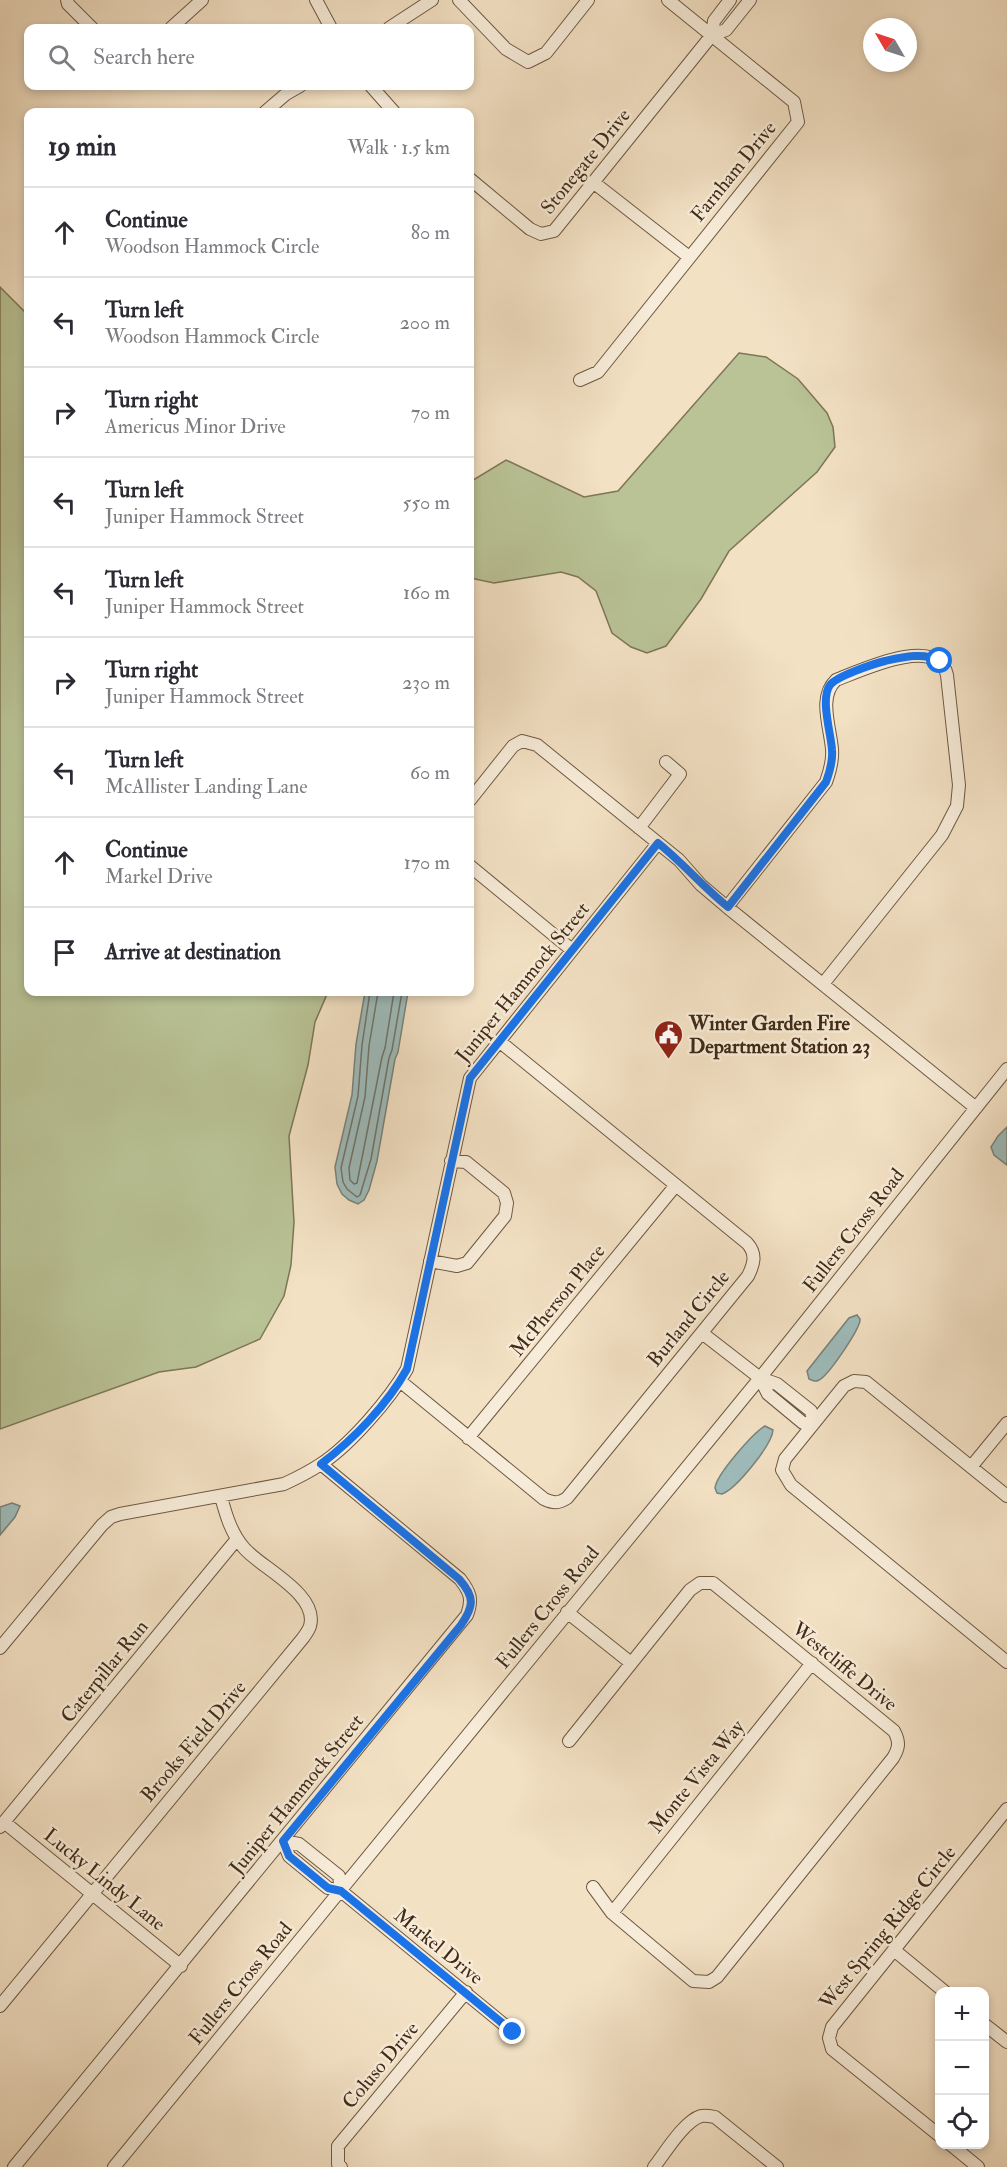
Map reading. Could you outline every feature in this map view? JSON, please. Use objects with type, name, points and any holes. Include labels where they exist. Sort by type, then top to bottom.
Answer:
[{"type":"street","points":[[67,0],[68,4],[88,24]]},
{"type":"street","points":[[175,24],[202,0]]},
{"type":"street","points":[[316,0],[329,24]]},
{"type":"street","points":[[395,24],[432,0]]},
{"type":"street","points":[[459,0],[506,49],[528,63],[546,53],[588,0]]},
{"type":"street","name":"Farnham Drive","points":[[579,380],[598,372],[798,122],[794,102],[668,0]]},
{"type":"street","name":"Stonegate Drive","points":[[474,182],[530,229],[541,234],[554,231],[712,35],[714,21],[730,0]]},
{"type":"street","name":"Stonegate Drive","points":[[712,35],[726,30],[750,0]]},
{"type":"street","points":[[270,108],[293,90]]},
{"type":"street","points":[[375,90],[390,108]]},
{"type":"street","points":[[593,182],[688,257]]},
{"type":"street","points":[[728,907],[826,782],[831,768],[832,751],[826,700],[830,685],[836,680],[884,661],[920,655],[932,656],[940,661],[947,675],[959,785],[957,806],[942,835],[823,984]]},
{"type":"street","points":[[474,795],[513,746],[522,741],[537,744],[679,860],[701,885],[976,1108]]},
{"type":"street","points":[[639,828],[680,774],[666,762]]},
{"type":"street","name":"Juniper Hammock Street","points":[[0,1648],[111,1517],[284,1484],[321,1464],[337,1452],[367,1421],[400,1381],[407,1369],[470,1078],[658,843]]},
{"type":"street","points":[[474,869],[572,950]]},
{"type":"street","name":"Burland Circle","points":[[400,1381],[544,1499],[554,1503],[561,1502],[567,1498],[702,1333],[754,1266],[752,1248],[747,1243],[499,1041]]},
{"type":"street","name":"Fullers Cross Road","points":[[114,2167],[760,1378],[1007,1069]]},
{"type":"street","points":[[430,1261],[458,1266],[466,1263],[505,1216],[507,1203],[504,1193],[466,1162],[451,1161]]},
{"type":"street","name":"McPherson Place","points":[[468,1438],[676,1185]]},
{"type":"street","points":[[702,1333],[760,1378],[768,1394],[802,1422],[814,1423]]},
{"type":"street","points":[[1007,1497],[866,1383],[854,1381],[844,1386],[814,1423],[785,1459],[782,1470],[791,1485],[1007,1662]]},
{"type":"street","points":[[971,1467],[1007,1423]]},
{"type":"street","name":"Juniper Hammock Street","points":[[14,2167],[467,1615],[471,1603],[469,1590],[459,1579],[321,1464]]},
{"type":"street","name":"Brooks Field Drive","points":[[0,2006],[303,1638],[310,1625],[310,1613],[302,1598],[245,1550],[237,1539],[220,1497]]},
{"type":"street","name":"Caterpillar Run","points":[[2,1825],[237,1539]]},
{"type":"street","name":"Westcliffe Drive","points":[[569,1741],[690,1590],[700,1583],[713,1584],[894,1731],[899,1740],[898,1749],[893,1758],[717,1977],[709,1982],[693,1981],[612,1913],[593,1887]]},
{"type":"street","points":[[567,1612],[631,1663]]},
{"type":"street","name":"Monte Vista Way","points":[[612,1913],[812,1663]]},
{"type":"street","name":"West Spring Ridge Circle","points":[[935,2133],[832,2049],[829,2038],[832,2027],[1007,1809]]},
{"type":"street","name":"Lucky Lindy Lane","points":[[2,1825],[92,1893],[181,1966]]},
{"type":"street","points":[[283,1841],[299,1844],[339,1876],[341,1891]]},
{"type":"street","name":"Markel Drive","points":[[341,1891],[513,2032]]},
{"type":"street","points":[[894,1950],[939,1987]]},
{"type":"street","name":"Coluso Drive","points":[[337,2166],[338,2146],[466,1992]]},
{"type":"street","points":[[989,2028],[1007,2042]]},
{"type":"street","points":[[654,2167],[685,2127],[692,2120],[703,2115],[715,2117],[777,2167]]},
{"type":"street","points":[[955,2149],[978,2167]]},
{"type":"green space","points":[[0,287],[24,311],[24,996],[326,996],[315,1022],[308,1065],[289,1136],[294,1222],[291,1265],[284,1296],[260,1339],[196,1367],[159,1372],[0,1429]]},
{"type":"green space","points":[[739,353],[766,357],[798,379],[827,413],[833,427],[835,447],[817,472],[729,551],[701,599],[666,646],[647,653],[631,647],[612,633],[596,591],[578,577],[561,572],[494,583],[474,579],[474,480],[506,460],[584,497],[618,491]]},
{"type":"water","points":[[364,996],[407,996],[377,1161],[369,1190],[364,1200],[358,1204],[342,1194],[337,1184],[335,1167],[352,1095],[356,1044]]},
{"type":"water","points":[[1007,1127],[1007,1165],[994,1155],[991,1147]]},
{"type":"water","points":[[857,1315],[860,1319],[859,1324],[836,1361],[819,1380],[809,1379],[807,1371],[849,1318]]},
{"type":"water","points":[[765,1426],[773,1430],[760,1456],[736,1484],[722,1494],[717,1493],[715,1488],[717,1482],[728,1465],[752,1437]]},
{"type":"water","points":[[12,1503],[20,1506],[15,1517],[0,1535],[0,1507]]},
{"type":"place","name":"Winter Garden Fire Department Station 23","points":[[668,1060]]},
{"type":"route","points":[[513,2032],[341,1891],[328,1888],[289,1856],[283,1841],[461,1625],[471,1603],[469,1590],[459,1579],[321,1464],[337,1452],[374,1413],[407,1369],[466,1087],[470,1078],[658,843],[679,860],[701,885],[728,907],[826,782],[831,768],[832,751],[826,700],[830,685],[836,680],[884,661],[920,655],[932,656],[940,661]]}]
